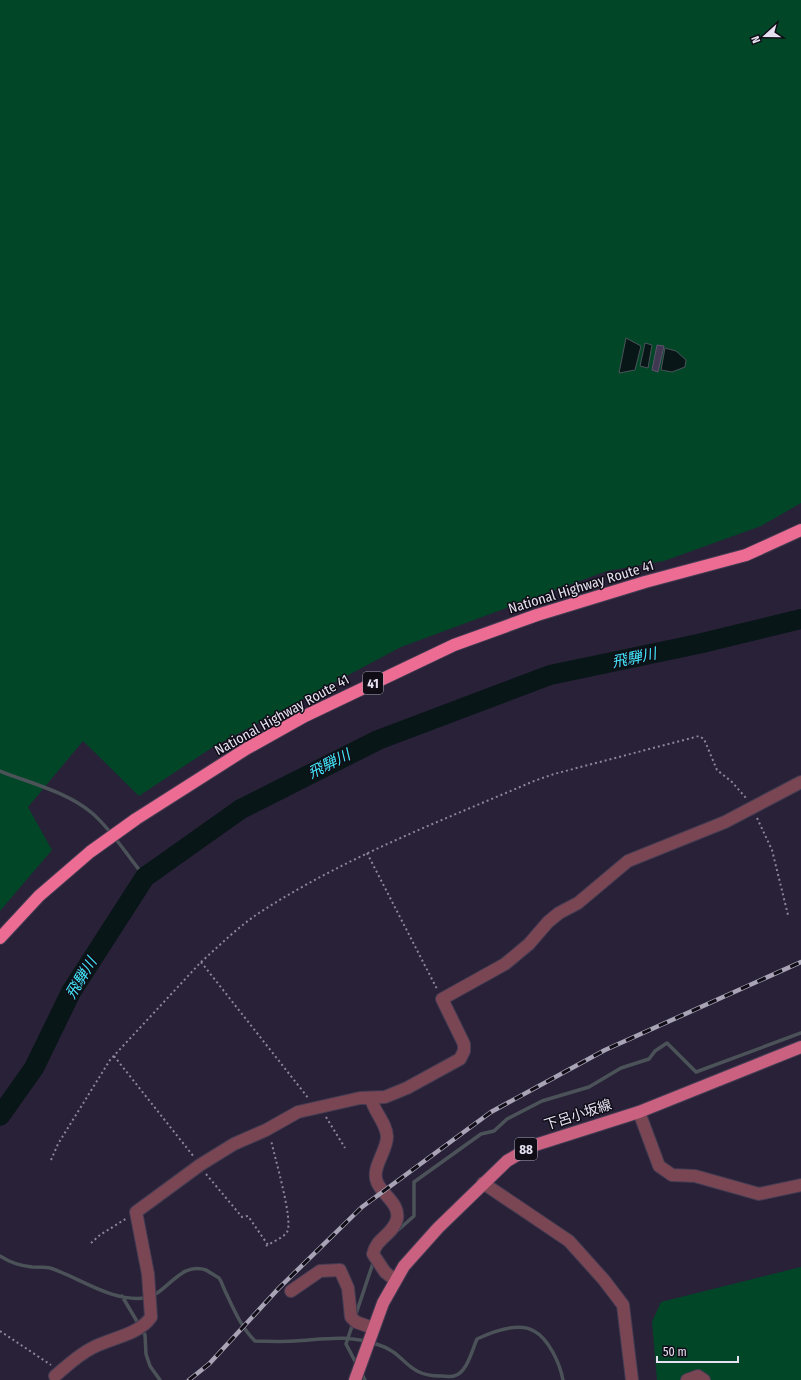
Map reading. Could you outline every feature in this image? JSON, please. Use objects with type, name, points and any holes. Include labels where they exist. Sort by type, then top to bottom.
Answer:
[{"type":"highway","name":"National Highway Route 41","points":[[0,938],[40,896],[90,852],[136,819],[239,753],[305,716],[454,645],[538,615],[645,582],[746,555],[801,530]]},
{"type":"main road","name":"下呂小坂線","points":[[355,1380],[373,1328],[395,1280],[418,1250],[506,1161],[532,1146],[639,1112],[801,1047]]},
{"type":"street","points":[[58,1374],[81,1354],[148,1323],[151,1317],[148,1274],[136,1212],[200,1165],[234,1144],[268,1129],[298,1112],[360,1098],[385,1097],[407,1088],[460,1059],[464,1051],[464,1044],[442,999],[505,964],[529,944],[548,922],[559,913],[578,903],[628,861],[725,822],[801,782]]},
{"type":"street","points":[[371,1098],[372,1104],[383,1124],[387,1137],[378,1166],[376,1177],[377,1183],[394,1205],[397,1213],[397,1220],[392,1229],[374,1247],[373,1254],[385,1272],[395,1280]]},
{"type":"street","points":[[639,1112],[659,1166],[672,1175],[695,1176],[759,1194],[801,1185]]},
{"type":"street","points":[[483,1183],[569,1241],[604,1280],[623,1305],[632,1380]]},
{"type":"street","points":[[291,1291],[320,1271],[340,1270],[348,1288],[351,1317],[356,1322],[373,1328]]},
{"type":"street","points":[[687,1380],[698,1376],[704,1380]]},
{"type":"path","points":[[51,1160],[58,1144],[110,1060],[201,962],[237,930],[259,913],[366,853],[416,830],[534,781],[699,736],[704,739],[717,770],[736,786],[751,807],[772,850],[788,915]]},
{"type":"path","points":[[366,853],[442,999]]},
{"type":"path","points":[[201,962],[318,1107],[344,1148]]},
{"type":"path","points":[[114,1056],[242,1217],[248,1216],[267,1245],[285,1235],[289,1227],[284,1188],[268,1129]]},
{"type":"path","points":[[91,1243],[100,1235],[136,1212]]},
{"type":"path","points":[[0,1331],[58,1374]]},
{"type":"green space","points":[[0,0],[801,0],[801,503],[761,526],[664,561],[607,571],[401,647],[213,747],[139,796],[83,741],[28,807],[52,850],[0,911]]},
{"type":"green space","points":[[801,1267],[801,1380],[657,1380],[652,1322],[661,1302]]},
{"type":"shaded area","points":[[626,338],[641,346],[635,370],[619,373]]},
{"type":"shaded area","points":[[645,343],[652,345],[648,368],[640,366]]},
{"type":"shaded area","points":[[665,348],[676,351],[686,360],[685,367],[672,372],[661,370]]},
{"type":"building","points":[[657,345],[664,346],[658,372],[652,370]]},
{"type":"waterway","name":"飛騨川","points":[[0,1116],[34,1068],[71,992],[145,877],[241,809],[378,740],[550,675],[698,644],[801,619]]},
{"type":"waterway","points":[[0,771],[71,799],[92,813],[113,835],[145,877]]},
{"type":"waterway","points":[[397,1231],[414,1216],[414,1182],[481,1134],[494,1131],[507,1119],[542,1101],[589,1087],[621,1068],[649,1059],[655,1051],[667,1043],[696,1072],[801,1033]]},
{"type":"waterway","points":[[0,1256],[11,1262],[24,1266],[50,1268],[108,1293],[132,1298],[145,1298],[153,1295],[188,1270],[197,1268],[206,1270],[219,1278],[239,1320],[255,1341],[290,1341],[327,1338],[357,1339],[388,1349],[395,1353],[413,1369],[430,1375],[454,1376],[459,1374],[466,1366],[477,1339],[505,1329],[520,1327],[528,1328],[539,1335],[549,1346],[553,1352],[563,1380]]},
{"type":"waterway","points":[[355,1317],[374,1260]]},
{"type":"waterway","points":[[122,1296],[145,1335],[146,1354],[150,1366],[160,1380]]},
{"type":"waterway","points":[[353,1323],[346,1344],[357,1365]]},
{"type":"waterway","points":[[361,1372],[365,1380]]},
{"type":"railway","points":[[189,1380],[209,1364],[279,1288],[362,1207],[491,1112],[605,1050],[801,962]]}]
